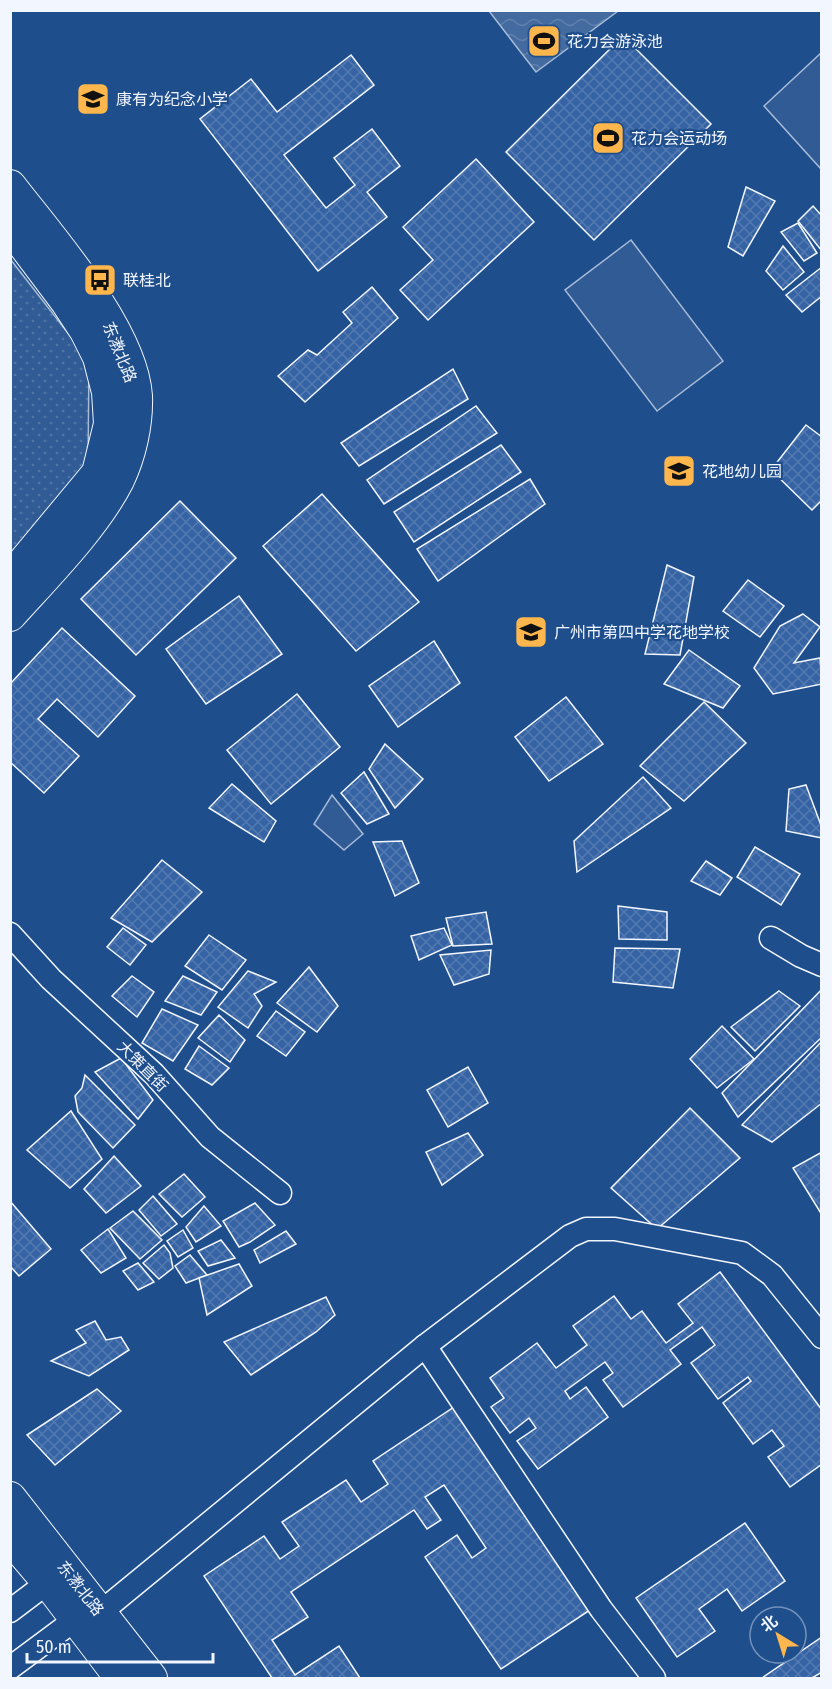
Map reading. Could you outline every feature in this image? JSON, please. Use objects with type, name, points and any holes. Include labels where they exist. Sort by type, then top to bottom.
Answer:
[{"type":"main road","name":"东漖北路","points":[[10,186],[102,309],[118,338],[136,394],[128,458],[117,481],[96,515],[10,615]]},
{"type":"main road","name":"东漖北路","points":[[10,226],[67,302],[99,357],[108,392],[110,424],[98,473],[10,579]]},
{"type":"main road","name":"东漖北路","points":[[10,1498],[58,1575],[88,1616],[121,1678]]},
{"type":"main road","name":"东漖北路","points":[[10,1537],[58,1575]]},
{"type":"main road","name":"东漖北路","points":[[88,1616],[151,1678]]},
{"type":"street","name":"大策直街","points":[[10,934],[51,979],[154,1074],[210,1137],[280,1193]]},
{"type":"street","points":[[771,938],[801,956],[822,965]]},
{"type":"street","points":[[10,1668],[88,1616],[425,1346],[570,1236],[586,1229],[615,1229],[742,1253],[772,1275],[822,1337]]},
{"type":"street","points":[[425,1346],[601,1610],[654,1678]]},
{"type":"street","points":[[10,1611],[58,1575]]},
{"type":"shaded area","name":"花力会运动场","points":[[821,53],[821,169],[764,106]]},
{"type":"shaded area","points":[[631,240],[723,361],[657,411],[565,290]]},
{"type":"shaded area","points":[[11,260],[89,360],[88,466],[11,553]]},
{"type":"shaded area","points":[[332,795],[363,834],[344,850],[314,824]]},
{"type":"water","name":"花力会游泳池","points":[[489,11],[618,11],[536,72]]},
{"type":"building","name":"花力会运动场","points":[[623,36],[711,124],[594,240],[506,152]]},
{"type":"building","points":[[351,55],[374,85],[284,155],[326,208],[355,185],[334,158],[372,129],[400,166],[367,192],[387,217],[318,271],[200,119],[251,79],[277,112]]},
{"type":"building","points":[[476,159],[534,222],[428,320],[400,290],[433,260],[403,227]]},
{"type":"building","points":[[746,187],[775,201],[743,256],[728,247]]},
{"type":"building","points":[[813,206],[822,216],[822,251],[798,221]]},
{"type":"building","points":[[798,223],[817,253],[804,261],[781,232]]},
{"type":"building","points":[[783,246],[804,272],[783,290],[766,271]]},
{"type":"building","points":[[822,267],[822,296],[802,312],[786,295]]},
{"type":"building","points":[[372,287],[398,318],[305,402],[278,376],[308,350],[317,355],[352,323],[343,312]]},
{"type":"building","points":[[453,369],[468,399],[359,466],[341,443]]},
{"type":"building","points":[[476,406],[497,433],[384,504],[367,480]]},
{"type":"building","points":[[806,425],[822,437],[822,500],[812,510],[771,470]]},
{"type":"building","points":[[501,445],[521,472],[414,542],[394,512]]},
{"type":"building","points":[[530,479],[545,504],[438,581],[417,549]]},
{"type":"building","points":[[322,494],[419,602],[356,651],[263,546]]},
{"type":"building","points":[[180,501],[236,558],[136,655],[81,599]]},
{"type":"building","points":[[667,565],[694,577],[680,655],[645,654]]},
{"type":"building","points":[[748,580],[784,606],[760,637],[723,611]]},
{"type":"building","points":[[239,596],[282,654],[206,704],[166,649]]},
{"type":"building","points":[[803,614],[820,627],[794,663],[820,658],[822,684],[773,694],[754,668],[780,626]]},
{"type":"building","points":[[62,628],[135,696],[98,737],[57,699],[38,719],[79,756],[44,793],[10,762],[10,684]]},
{"type":"building","points":[[434,641],[460,683],[398,727],[369,686]]},
{"type":"building","points":[[689,650],[740,686],[723,708],[664,684]]},
{"type":"building","points":[[297,694],[340,747],[271,804],[227,750]]},
{"type":"building","points":[[566,697],[603,744],[549,781],[515,737]]},
{"type":"building","points":[[704,702],[746,743],[684,801],[640,766]]},
{"type":"building","points":[[385,744],[423,779],[395,808],[369,769]]},
{"type":"building","points":[[364,772],[389,814],[367,824],[341,793]]},
{"type":"building","points":[[643,777],[671,808],[577,872],[574,841]]},
{"type":"building","points":[[232,784],[276,821],[264,842],[209,808]]},
{"type":"building","points":[[806,785],[822,828],[822,838],[786,831],[789,789]]},
{"type":"building","points":[[402,841],[419,883],[395,896],[373,842]]},
{"type":"building","points":[[755,847],[800,874],[781,905],[737,877]]},
{"type":"building","points":[[162,860],[202,892],[152,942],[111,918]]},
{"type":"building","points":[[706,861],[732,878],[720,895],[691,881]]},
{"type":"building","points":[[618,906],[667,912],[667,940],[619,939]]},
{"type":"building","points":[[486,912],[492,944],[453,946],[446,918]]},
{"type":"building","points":[[123,928],[146,945],[130,965],[107,947]]},
{"type":"building","points":[[444,928],[452,945],[419,960],[411,936]]},
{"type":"building","points":[[209,935],[246,960],[222,990],[185,966]]},
{"type":"building","points":[[615,948],[680,949],[673,988],[613,982]]},
{"type":"building","points":[[491,950],[489,974],[454,985],[440,955]]},
{"type":"building","points":[[309,967],[338,1006],[317,1032],[277,1003]]},
{"type":"building","points":[[248,971],[276,982],[254,994],[262,1006],[248,1028],[218,1007]]},
{"type":"building","points":[[132,976],[154,992],[137,1017],[112,996]]},
{"type":"building","points":[[183,976],[217,992],[201,1015],[165,1001]]},
{"type":"building","points":[[822,989],[822,1037],[738,1117],[722,1093]]},
{"type":"building","points":[[779,991],[800,1006],[755,1051],[731,1027]]},
{"type":"building","points":[[162,1009],[198,1025],[173,1061],[142,1043]]},
{"type":"building","points":[[276,1011],[305,1032],[286,1056],[257,1036]]},
{"type":"building","points":[[219,1015],[245,1040],[230,1062],[198,1038]]},
{"type":"building","points":[[722,1026],[754,1059],[717,1088],[690,1059]]},
{"type":"building","points":[[822,1041],[822,1103],[772,1142],[742,1125]]},
{"type":"building","points":[[199,1046],[229,1068],[212,1085],[185,1069]]},
{"type":"building","points":[[121,1058],[153,1100],[138,1119],[95,1072]]},
{"type":"building","points":[[468,1067],[488,1103],[448,1127],[427,1090]]},
{"type":"building","points":[[85,1075],[135,1125],[113,1148],[78,1112],[75,1096],[82,1088]]},
{"type":"building","points":[[690,1108],[740,1158],[657,1229],[611,1188]]},
{"type":"building","points":[[71,1111],[102,1159],[70,1188],[27,1150]]},
{"type":"building","points":[[468,1133],[483,1155],[442,1185],[426,1152]]},
{"type":"building","points":[[822,1152],[822,1215],[793,1168]]},
{"type":"building","points":[[114,1156],[141,1186],[106,1213],[84,1189]]},
{"type":"building","points":[[184,1174],[205,1197],[182,1217],[159,1194]]},
{"type":"building","points":[[153,1196],[177,1224],[161,1236],[139,1210]]},
{"type":"building","points":[[10,1201],[51,1249],[19,1276],[10,1266]]},
{"type":"building","points":[[255,1203],[275,1225],[239,1247],[223,1221]]},
{"type":"building","points":[[204,1206],[221,1226],[196,1242],[186,1227]]},
{"type":"building","points":[[133,1211],[162,1240],[140,1259],[110,1228]]},
{"type":"building","points":[[108,1229],[126,1258],[101,1273],[81,1250]]},
{"type":"building","points":[[183,1230],[193,1248],[178,1257],[167,1241]]},
{"type":"building","points":[[286,1231],[296,1244],[260,1263],[254,1250]]},
{"type":"building","points":[[221,1240],[235,1258],[208,1266],[198,1251]]},
{"type":"building","points":[[164,1245],[170,1253],[173,1268],[159,1279],[143,1263]]},
{"type":"building","points":[[190,1255],[207,1275],[186,1283],[175,1266]]},
{"type":"building","points":[[138,1263],[154,1282],[138,1290],[123,1271]]},
{"type":"building","points":[[239,1264],[252,1286],[207,1315],[199,1278]]},
{"type":"building","points":[[720,1272],[822,1410],[822,1464],[790,1487],[768,1457],[784,1446],[772,1430],[753,1444],[723,1403],[751,1381],[748,1377],[718,1399],[691,1363],[715,1345],[702,1327],[670,1350],[681,1364],[623,1407],[603,1380],[613,1373],[605,1362],[565,1391],[570,1399],[586,1387],[608,1417],[538,1469],[517,1441],[536,1428],[529,1418],[510,1433],[491,1407],[504,1398],[490,1378],[537,1343],[556,1368],[587,1345],[573,1326],[614,1296],[631,1319],[642,1311],[666,1343],[693,1323],[678,1304]]},
{"type":"building","points":[[326,1297],[335,1315],[316,1332],[251,1375],[224,1342]]},
{"type":"building","points":[[95,1321],[106,1340],[121,1337],[129,1350],[89,1376],[51,1361],[86,1343],[76,1330]]},
{"type":"building","points":[[97,1389],[121,1411],[55,1465],[27,1435]]},
{"type":"building","points":[[457,1405],[593,1608],[501,1669],[425,1557],[457,1535],[472,1558],[486,1548],[444,1485],[425,1497],[441,1520],[427,1529],[414,1510],[291,1592],[308,1617],[272,1640],[295,1675],[339,1646],[360,1678],[272,1678],[204,1576],[264,1536],[280,1559],[299,1546],[282,1522],[346,1480],[361,1502],[388,1484],[373,1461]]},
{"type":"building","points":[[745,1523],[785,1581],[742,1611],[727,1589],[699,1609],[715,1631],[677,1657],[636,1598]]},
{"type":"building","points":[[822,1637],[822,1672],[812,1678],[762,1678],[781,1665],[808,1665],[808,1647]]},
{"type":"place","name":"花力会游泳池","points":[[544,41]]},
{"type":"place","name":"康有为纪念小学","points":[[93,99]]},
{"type":"place","name":"花力会运动场","points":[[608,138]]},
{"type":"place","name":"联桂北","points":[[100,280]]},
{"type":"place","name":"花地幼儿园","points":[[679,471]]},
{"type":"place","name":"广州市第四中学花地学校","points":[[531,632]]}]
